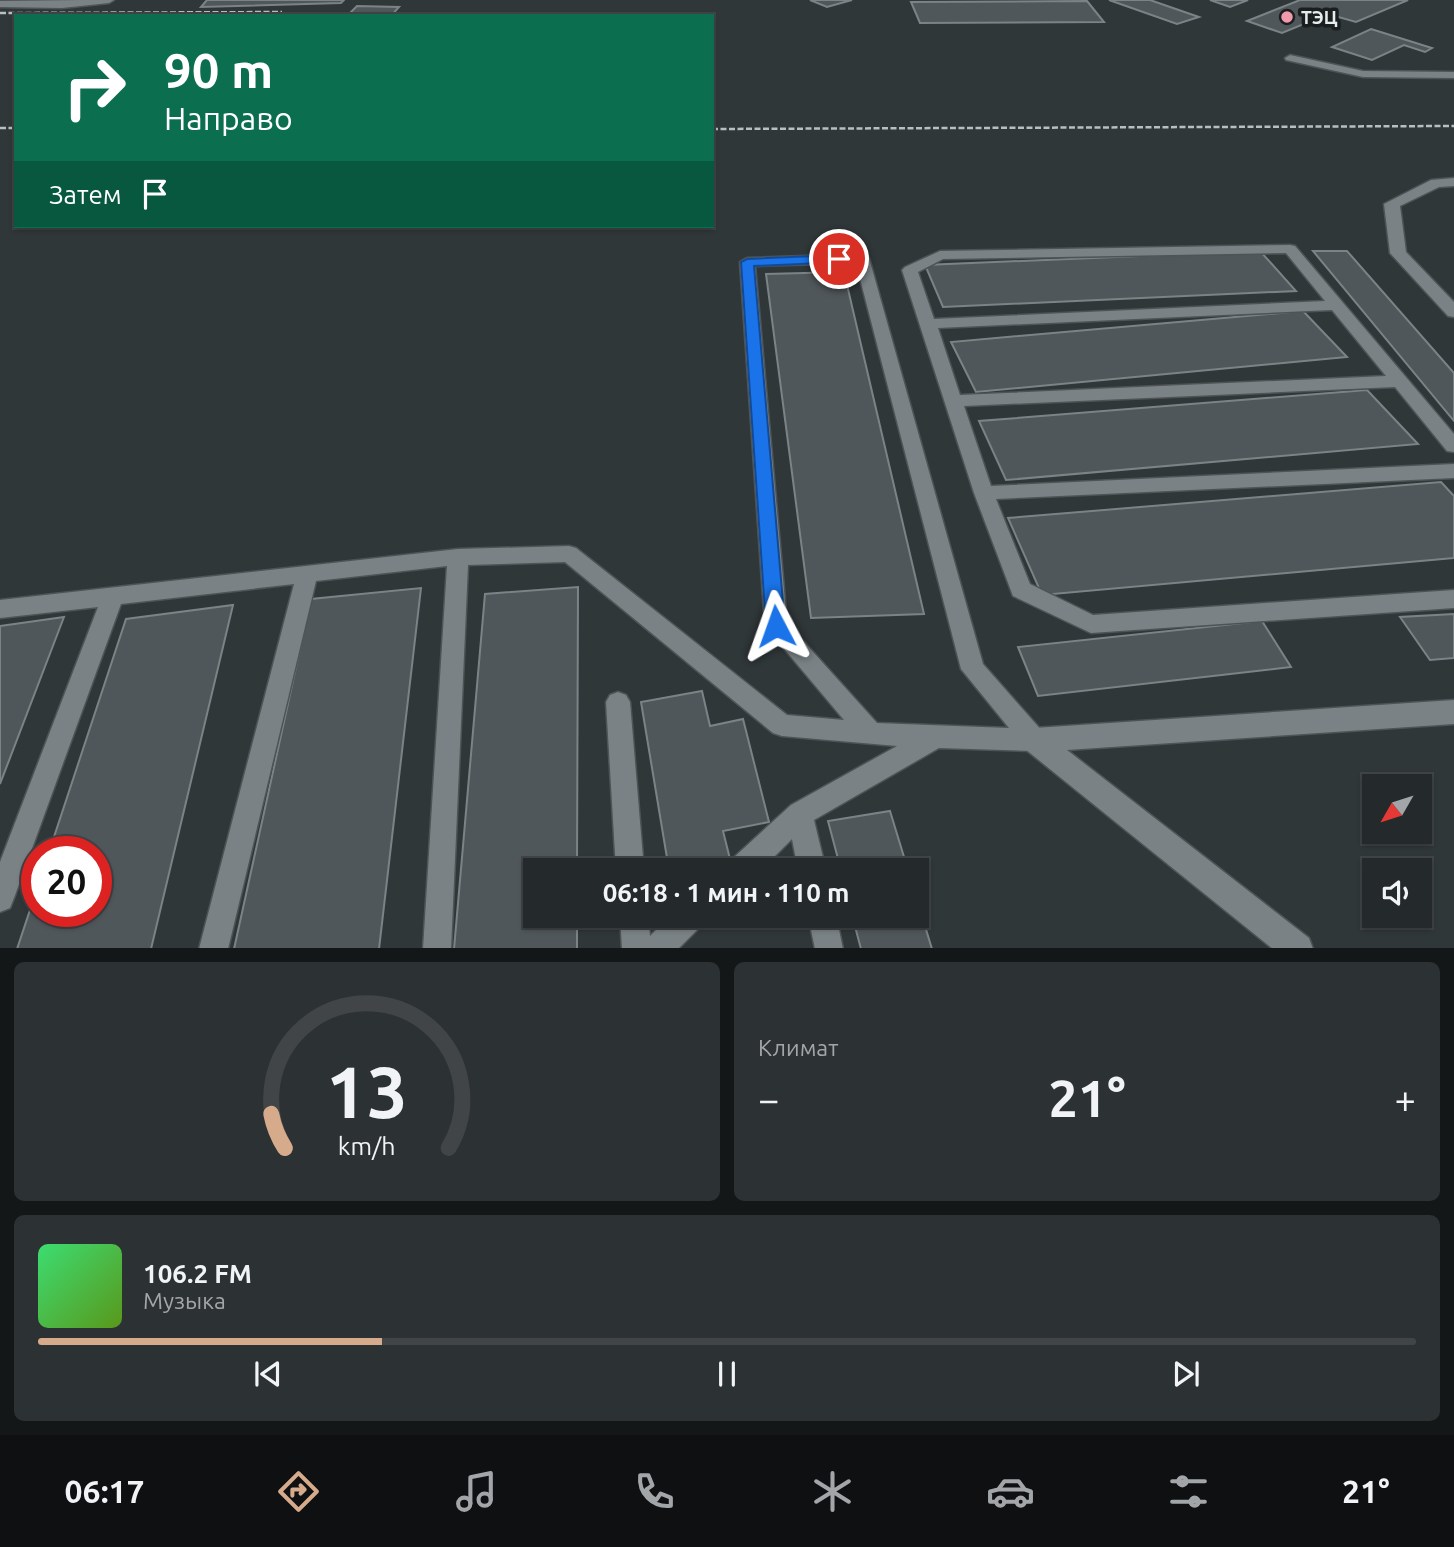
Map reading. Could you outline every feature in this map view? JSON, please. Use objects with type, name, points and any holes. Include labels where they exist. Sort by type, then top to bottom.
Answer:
[{"type":"street","points":[[1454,182],[1436,183],[1392,204],[1398,253],[1454,312]]},
{"type":"street","points":[[1034,740],[1454,712]]},
{"type":"street","points":[[1034,740],[1298,948]]},
{"type":"lane","points":[[0,4],[62,5],[109,0]]},
{"type":"lane","points":[[1290,58],[1363,74],[1454,75]]},
{"type":"lane","points":[[1454,446],[1397,381],[1290,248],[940,255],[910,270],[984,493],[1021,590],[1091,624],[1454,599]]},
{"type":"lane","points":[[871,734],[776,626],[747,262],[862,258],[973,669],[1034,740]]},
{"type":"lane","points":[[927,324],[1336,305]]},
{"type":"lane","points":[[955,401],[1397,381]]},
{"type":"lane","points":[[984,493],[1454,471]]},
{"type":"lane","points":[[0,609],[458,557],[569,554],[782,726],[871,734],[1034,740]]},
{"type":"lane","points":[[438,948],[458,557]]},
{"type":"lane","points":[[213,948],[307,573]]},
{"type":"lane","points":[[0,898],[112,598]]},
{"type":"lane","points":[[618,702],[629,858]]},
{"type":"lane","points":[[754,858],[800,814],[938,735]]},
{"type":"lane","points":[[800,814],[809,858]]},
{"type":"lane","points":[[635,928],[636,948]]},
{"type":"lane","points":[[657,948],[678,928]]},
{"type":"lane","points":[[825,928],[829,948]]},
{"type":"building","points":[[207,0],[344,0],[341,3],[201,7]]},
{"type":"building","points":[[810,0],[852,0],[827,7]]},
{"type":"building","points":[[1109,0],[1150,0],[1199,17],[1177,24]]},
{"type":"building","points":[[1210,0],[1248,0],[1230,7]]},
{"type":"building","name":"ТЭЦ","points":[[1300,0],[1408,0],[1356,22],[1328,14],[1282,33],[1247,21]]},
{"type":"building","points":[[1087,1],[1104,22],[920,23],[911,2]]},
{"type":"building","points":[[357,6],[399,7],[393,14],[349,14]]},
{"type":"building","points":[[1371,29],[1432,48],[1425,52],[1404,45],[1372,60],[1332,47]]},
{"type":"building","points":[[1260,251],[1296,291],[943,307],[925,265]]},
{"type":"building","points":[[1313,251],[1347,251],[1454,373],[1454,421]]},
{"type":"building","points":[[844,272],[924,614],[811,618],[766,274]]},
{"type":"building","points":[[1303,311],[1347,357],[976,392],[951,342]]},
{"type":"building","points":[[1367,390],[1418,444],[1006,480],[979,421]]},
{"type":"building","points":[[1441,482],[1454,496],[1454,558],[1042,595],[1008,518]]},
{"type":"building","points":[[578,587],[577,858],[523,858],[523,928],[577,928],[577,948],[454,948],[485,594]]},
{"type":"building","points":[[421,588],[379,948],[234,948],[311,599]]},
{"type":"building","points":[[233,605],[151,948],[17,948],[24,927],[112,927],[112,836],[54,836],[126,619]]},
{"type":"building","points":[[1454,614],[1454,658],[1430,660],[1400,617]]},
{"type":"building","points":[[64,617],[0,784],[0,626]]},
{"type":"building","points":[[1262,621],[1291,667],[1038,696],[1018,647]]},
{"type":"building","points":[[702,691],[710,726],[743,719],[769,822],[723,831],[730,858],[667,858],[641,702]]},
{"type":"building","points":[[890,811],[904,858],[838,858],[828,821]]},
{"type":"building","points":[[855,928],[926,928],[932,948],[861,948]]},
{"type":"railway","points":[[0,13],[282,12]]},
{"type":"railway","points":[[714,129],[1454,126]]},
{"type":"railway","points":[[0,128],[14,128]]},
{"type":"place","name":"ТЭЦ","points":[[1287,17]]},
{"type":"route","points":[[776,626],[747,262],[839,259]]}]
